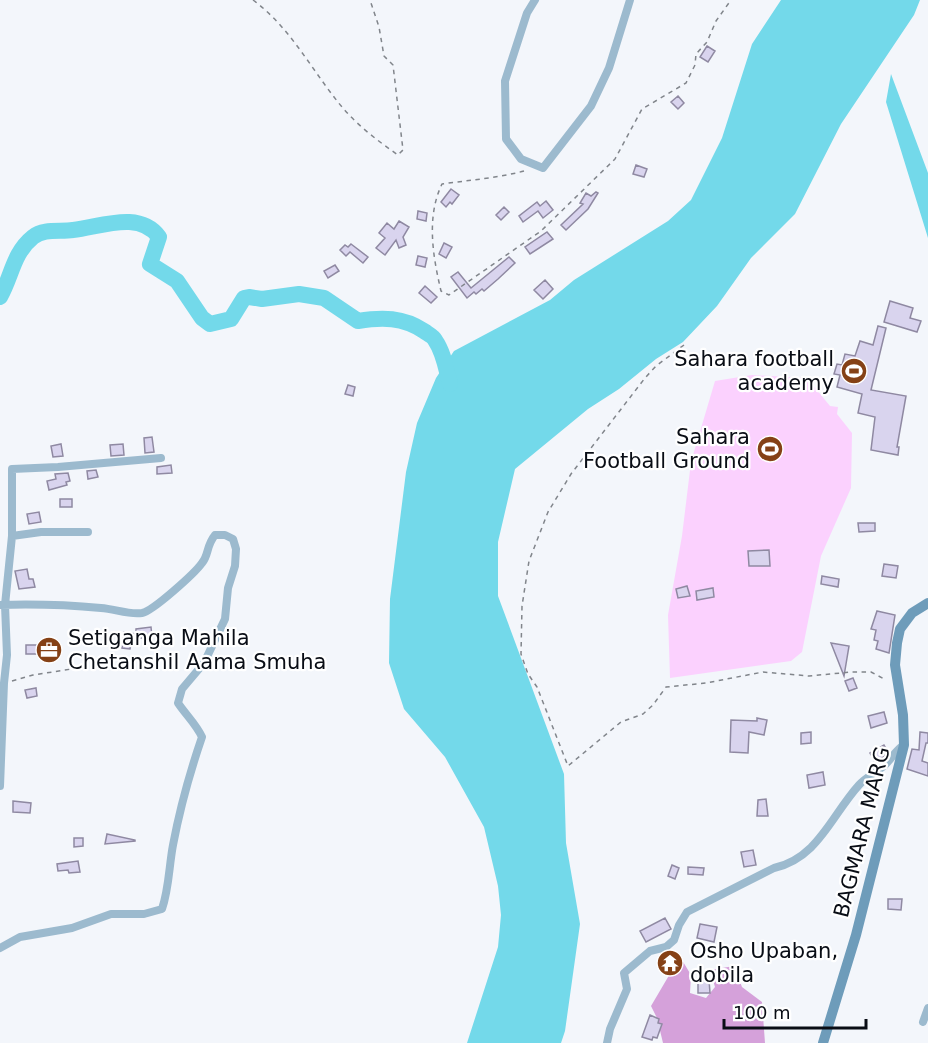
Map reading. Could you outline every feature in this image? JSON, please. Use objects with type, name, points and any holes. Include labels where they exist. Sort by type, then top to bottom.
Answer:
[{"type":"main road","name":"BAGMARA MARG","points":[[823,1043],[856,936],[904,745],[895,665],[900,628],[912,613],[928,603]]},
{"type":"street","points":[[536,0],[527,13],[506,81],[506,139],[521,159],[543,168],[591,106],[609,68],[630,0]]},
{"type":"street","points":[[0,786],[7,631],[2,605],[12,536],[12,469],[161,458]]},
{"type":"street","points":[[12,536],[41,532],[88,532]]},
{"type":"street","points":[[0,948],[20,937],[72,928],[111,914],[144,914],[162,909],[167,895],[168,869],[176,831],[202,737],[197,726],[185,715],[178,703],[182,689],[204,663],[225,619],[228,588],[235,566],[236,549],[233,539],[225,535],[215,535],[208,543],[203,562],[168,596],[145,613],[82,607],[2,605]]},
{"type":"street","points":[[607,1043],[610,1029],[627,989],[624,973],[650,951],[666,947],[674,940],[687,912],[774,868],[788,865],[809,850],[827,830],[860,784],[886,764],[904,745]]},
{"type":"street","points":[[923,1022],[928,1008]]},
{"type":"path","points":[[253,0],[283,27],[342,107],[366,132],[398,155],[403,150],[393,65],[384,56],[379,27],[370,0]]},
{"type":"path","points":[[543,168],[470,182],[442,184],[435,200],[433,225],[433,260],[441,291],[449,295],[541,231],[615,159],[642,110],[686,83],[696,54],[707,42],[716,21],[731,0]]},
{"type":"path","points":[[684,345],[656,366],[645,378],[570,474],[548,512],[529,561],[522,606],[521,654],[528,674],[537,687],[568,766],[621,722],[643,714],[666,687],[706,683],[764,672],[809,676],[871,672],[898,683]]},
{"type":"path","points":[[4,683],[33,675],[91,666],[100,659]]},
{"type":"shaded area","points":[[752,375],[807,378],[830,406],[838,407],[837,414],[852,433],[851,488],[821,556],[802,652],[791,661],[670,678],[668,615],[682,536],[691,462],[715,381]]},
{"type":"shaded area","points":[[682,960],[691,975],[690,993],[706,998],[715,987],[710,970],[734,966],[742,987],[762,1002],[765,1043],[663,1043],[657,1018],[651,1006],[671,972]]},
{"type":"water","points":[[781,0],[920,0],[914,15],[841,124],[795,214],[751,258],[717,306],[683,342],[588,409],[515,469],[498,542],[498,596],[564,774],[566,843],[580,924],[565,1031],[561,1043],[467,1043],[498,947],[501,915],[498,886],[484,827],[445,757],[404,709],[389,663],[390,599],[406,472],[417,423],[436,378],[454,351],[550,300],[574,280],[668,221],[691,200],[722,138],[752,44]]},
{"type":"water","points":[[891,74],[928,173],[928,238],[886,102]]},
{"type":"building","points":[[707,46],[715,51],[708,62],[700,57]]},
{"type":"building","points":[[678,96],[684,103],[678,109],[671,102]]},
{"type":"building","points":[[636,165],[647,169],[644,177],[633,174]]},
{"type":"building","points":[[451,189],[459,195],[452,204],[450,202],[446,207],[441,202]]},
{"type":"building","points":[[586,193],[591,196],[598,193],[588,209],[566,230],[561,225],[583,204],[580,203]]},
{"type":"building","points":[[546,201],[553,210],[543,218],[538,211],[523,222],[519,216],[537,202],[540,206]]},
{"type":"building","points":[[504,207],[509,212],[501,220],[496,215]]},
{"type":"building","points":[[418,211],[427,213],[426,221],[417,219]]},
{"type":"building","points":[[399,221],[409,227],[403,237],[406,245],[399,248],[396,240],[385,255],[376,248],[385,238],[379,233],[387,223],[394,229]]},
{"type":"building","points":[[547,232],[553,239],[530,254],[525,247]]},
{"type":"building","points":[[444,243],[452,247],[446,258],[439,254]]},
{"type":"building","points":[[351,244],[368,257],[363,263],[350,252],[346,256],[340,250],[345,245],[348,247]]},
{"type":"building","points":[[418,256],[427,258],[425,267],[416,265]]},
{"type":"building","points":[[509,257],[515,263],[484,291],[482,289],[476,294],[474,292],[467,298],[451,277],[458,272],[471,288]]},
{"type":"building","points":[[335,265],[339,271],[328,278],[324,271]]},
{"type":"building","points":[[545,280],[553,289],[543,299],[534,290]]},
{"type":"building","points":[[425,286],[437,297],[431,303],[419,293]]},
{"type":"building","points":[[890,301],[913,308],[910,318],[921,321],[917,332],[884,322]]},
{"type":"building","points":[[878,326],[886,328],[871,390],[906,396],[897,447],[899,447],[898,455],[871,450],[875,417],[858,413],[862,394],[837,387],[840,375],[834,374],[837,364],[842,365],[845,354],[855,356],[860,341],[873,345]]},
{"type":"building","points":[[348,385],[355,387],[353,396],[345,394]]},
{"type":"building","points":[[152,437],[154,452],[145,453],[144,438]]},
{"type":"building","points":[[61,444],[63,456],[53,457],[51,446]]},
{"type":"building","points":[[123,444],[124,455],[111,456],[110,445]]},
{"type":"building","points":[[171,465],[172,473],[157,474],[157,467]]},
{"type":"building","points":[[96,470],[98,477],[88,479],[87,471]]},
{"type":"building","points":[[68,473],[70,481],[66,482],[67,485],[49,490],[47,481],[56,479],[55,474]]},
{"type":"building","points":[[60,499],[72,499],[72,507],[60,507]]},
{"type":"building","points":[[39,512],[41,522],[29,524],[27,514]]},
{"type":"building","points":[[858,523],[875,523],[875,531],[859,532]]},
{"type":"building","points":[[769,550],[770,566],[749,566],[748,551]]},
{"type":"building","points":[[884,564],[898,566],[896,578],[882,576]]},
{"type":"building","points":[[27,569],[29,579],[33,579],[35,587],[19,589],[15,571]]},
{"type":"building","points":[[822,576],[839,579],[838,587],[821,584]]},
{"type":"building","points":[[687,586],[690,596],[678,598],[676,589]]},
{"type":"building","points":[[713,588],[714,597],[697,600],[696,591]]},
{"type":"building","points":[[877,611],[895,615],[889,653],[876,649],[878,641],[874,640],[876,630],[871,629]]},
{"type":"building","points":[[151,627],[152,637],[132,639],[130,649],[122,648],[124,632],[136,634],[136,629]]},
{"type":"building","points":[[831,643],[849,646],[844,676]]},
{"type":"building","points":[[26,645],[56,645],[56,654],[26,654]]},
{"type":"building","points":[[853,678],[857,688],[849,691],[845,681]]},
{"type":"building","points":[[36,688],[37,696],[27,698],[25,690]]},
{"type":"building","points":[[884,712],[887,723],[871,728],[868,716]]},
{"type":"building","points":[[757,718],[767,720],[764,735],[749,732],[748,753],[730,752],[731,720],[757,721]]},
{"type":"building","points":[[811,732],[811,743],[801,744],[801,733]]},
{"type":"building","points":[[920,732],[928,733],[928,743],[926,743],[922,761],[928,763],[928,776],[907,769],[912,749],[919,750]]},
{"type":"building","points":[[884,745],[888,752],[876,764],[870,753]]},
{"type":"building","points":[[823,772],[825,785],[809,788],[807,775]]},
{"type":"building","points":[[766,799],[768,816],[757,816],[758,800]]},
{"type":"building","points":[[13,801],[31,803],[30,813],[13,812]]},
{"type":"building","points":[[107,834],[135,840],[135,841],[105,844]]},
{"type":"building","points":[[74,838],[83,838],[83,846],[74,847]]},
{"type":"building","points":[[753,850],[756,865],[744,867],[741,852]]},
{"type":"building","points":[[78,861],[80,872],[58,871],[57,864]]},
{"type":"building","points":[[672,865],[679,868],[675,879],[668,876]]},
{"type":"building","points":[[688,867],[704,868],[703,875],[688,874]]},
{"type":"building","points":[[888,899],[902,899],[901,910],[888,909]]},
{"type":"building","points":[[665,918],[671,929],[646,942],[640,931]]},
{"type":"building","points":[[700,924],[717,927],[714,942],[697,938]]},
{"type":"building","points":[[709,980],[710,993],[698,993],[698,981]]},
{"type":"building","points":[[650,1015],[659,1019],[658,1023],[662,1024],[657,1038],[653,1037],[652,1040],[642,1037]]},
{"type":"waterway","points":[[0,297],[21,250],[37,234],[119,222],[141,224],[151,229],[159,237],[150,264],[177,281],[202,318],[210,324],[231,319],[244,298],[262,299],[299,294],[324,298],[358,321],[375,319],[400,321],[416,326],[430,335],[441,350],[450,384]]},
{"type":"place","name":"Sahara football academy","points":[[854,371]]},
{"type":"place","name":"Sahara Football Ground","points":[[770,449]]},
{"type":"place","name":"Setiganga Mahila Chetanshil Aama Smuha","points":[[49,650]]},
{"type":"place","name":"Osho Upaban, dobila","points":[[670,963]]}]
